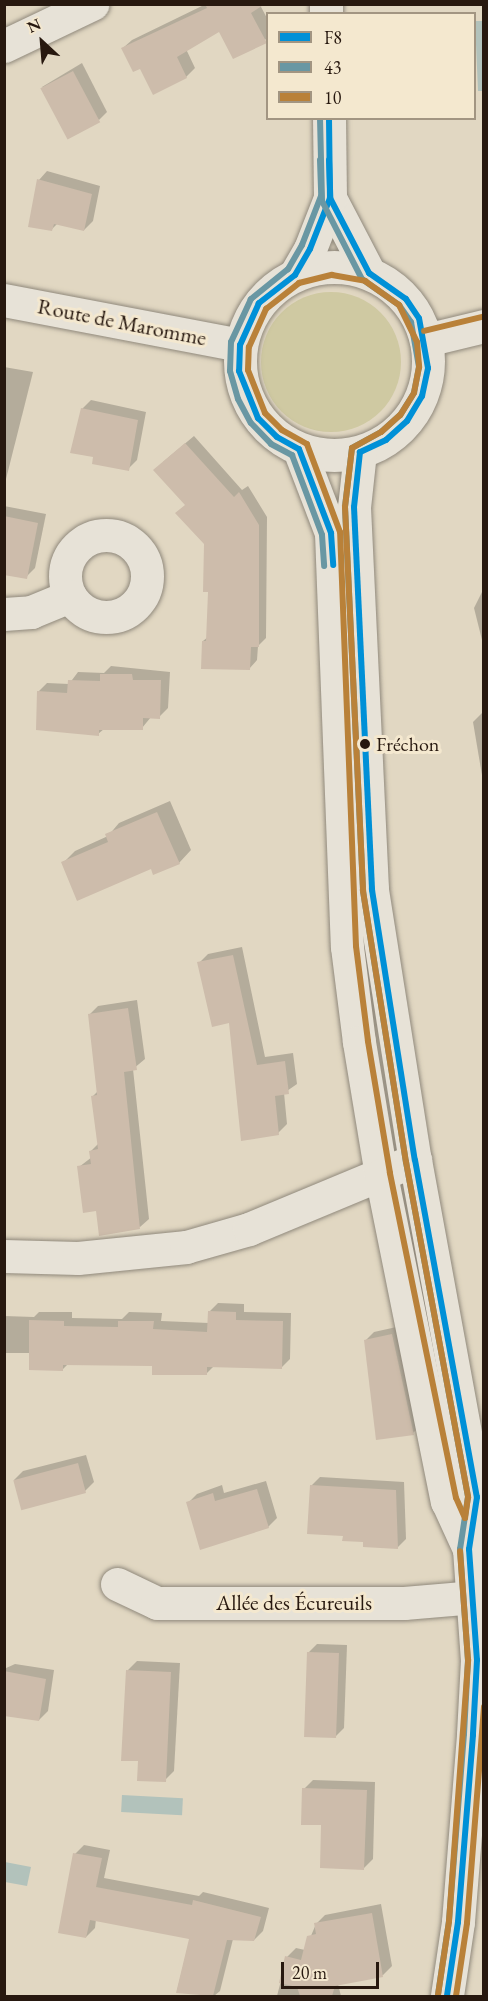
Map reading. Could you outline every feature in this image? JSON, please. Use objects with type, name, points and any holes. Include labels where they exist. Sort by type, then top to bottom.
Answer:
[{"type":"street","points":[[4,46],[92,4]]},
{"type":"street","points":[[295,275],[332,266],[369,273],[406,299],[426,340],[428,368],[422,396],[407,421],[393,434],[360,452],[319,454],[299,449],[277,437],[258,418],[246,396],[239,371],[240,345],[259,303],[295,275],[310,249],[330,198],[328,120]]},
{"type":"street","points":[[330,198],[369,273]]},
{"type":"street","name":"Route de Maromme","points":[[4,300],[240,345]]},
{"type":"street","points":[[426,340],[483,326]]},
{"type":"street","points":[[299,449],[331,533],[347,947],[359,1042],[381,1175],[447,1501],[469,1549]]},
{"type":"street","points":[[360,452],[354,507],[372,890],[414,1160],[477,1497],[469,1549],[475,1597],[477,1660],[472,1746],[458,1922],[447,1996]]},
{"type":"street","points":[[4,614],[31,612],[70,596]]},
{"type":"street","points":[[359,1042],[395,1037]]},
{"type":"street","points":[[4,1256],[78,1258],[186,1247],[249,1229],[414,1160]]},
{"type":"street","name":"Allée des Écureuils","points":[[117,1584],[157,1603],[404,1604],[475,1597]]},
{"type":"shaded area","points":[[476,21],[483,21],[483,91],[478,91]]},
{"type":"shaded area","points":[[331,292],[358,297],[381,312],[396,335],[401,362],[396,389],[381,412],[358,427],[331,432],[304,427],[281,412],[266,389],[261,362],[266,335],[281,312],[304,297]]},
{"type":"shaded area","points":[[122,1795],[183,1798],[182,1815],[121,1812]]},
{"type":"shaded area","points":[[5,1862],[31,1867],[27,1886],[5,1882]]},
{"type":"building","points":[[205,4],[265,4],[251,13],[266,43],[233,59],[219,32],[177,57],[187,78],[153,95],[140,69],[133,72],[121,48],[207,8]]},
{"type":"building","points":[[73,71],[100,122],[68,140],[40,88]]},
{"type":"building","points":[[37,179],[92,194],[84,231],[54,224],[52,231],[28,227]]},
{"type":"building","points":[[81,408],[138,420],[129,471],[92,464],[93,457],[70,453]]},
{"type":"building","points":[[185,443],[234,497],[239,492],[259,525],[259,647],[251,647],[250,670],[201,669],[202,641],[206,641],[208,592],[203,592],[204,544],[175,513],[185,505],[153,470]]},
{"type":"building","points":[[4,516],[38,523],[27,579],[4,575]]},
{"type":"building","points":[[100,674],[132,674],[133,680],[161,680],[160,719],[143,718],[143,730],[99,730],[99,736],[36,730],[37,691],[67,693],[68,680],[100,681]]},
{"type":"building","points":[[157,812],[180,864],[153,875],[151,869],[77,901],[61,862],[108,842],[105,834]]},
{"type":"building","points":[[233,955],[257,1065],[285,1061],[289,1094],[275,1096],[279,1135],[241,1141],[229,1023],[212,1027],[197,962]]},
{"type":"building","points":[[128,1008],[137,1070],[124,1072],[140,1229],[99,1236],[96,1211],[83,1213],[77,1166],[91,1164],[89,1151],[98,1149],[91,1096],[97,1095],[88,1014]]},
{"type":"building","points":[[208,1311],[236,1312],[236,1320],[283,1321],[282,1369],[207,1367],[207,1375],[152,1375],[152,1366],[63,1365],[63,1371],[29,1370],[29,1320],[64,1321],[64,1326],[118,1327],[118,1321],[154,1321],[153,1329],[207,1332]]},
{"type":"building","points":[[392,1334],[414,1435],[376,1440],[364,1340]]},
{"type":"building","points":[[78,1463],[86,1493],[21,1510],[13,1480]]},
{"type":"building","points":[[310,1485],[396,1490],[398,1549],[363,1547],[363,1542],[342,1541],[343,1536],[307,1534]]},
{"type":"building","points":[[257,1489],[269,1528],[200,1550],[186,1502],[213,1493],[215,1501]]},
{"type":"building","points":[[307,1652],[339,1653],[336,1738],[304,1737]]},
{"type":"building","points":[[126,1670],[171,1672],[166,1782],[137,1781],[138,1761],[121,1761]]},
{"type":"building","points":[[4,1671],[46,1679],[39,1721],[4,1716]]},
{"type":"building","points":[[302,1788],[367,1790],[364,1870],[320,1868],[321,1825],[301,1825]]},
{"type":"building","points":[[73,1853],[102,1858],[96,1887],[192,1905],[193,1900],[261,1917],[254,1941],[227,1940],[213,1996],[176,1993],[189,1939],[90,1920],[86,1938],[58,1933]]},
{"type":"building","points":[[372,1913],[383,1977],[335,1986],[332,1996],[300,1996],[297,1987],[279,1983],[285,1956],[301,1960],[307,1936],[316,1934],[314,1923]]},
{"type":"transit line","name":"43","points":[[320,120],[322,201],[362,279],[399,305],[411,322],[419,367],[414,393],[400,415],[381,432],[352,448],[345,507],[363,891],[406,1162],[468,1497],[460,1549],[468,1660],[464,1734],[449,1921],[438,1995]]},
{"type":"transit line","name":"F8","points":[[329,120],[330,198],[369,273],[406,299],[419,318],[428,368],[422,396],[407,421],[386,440],[360,452],[354,507],[372,890],[415,1160],[477,1497],[469,1549],[477,1660],[473,1735],[458,1922],[447,1996]]},
{"type":"transit line","name":"43","points":[[320,160],[321,196],[302,245],[288,269],[251,299],[231,342],[230,371],[238,399],[251,423],[271,444],[292,455],[322,535],[324,566]]},
{"type":"transit line","name":"F8","points":[[329,160],[330,198],[310,249],[295,275],[259,303],[240,345],[239,371],[258,418],[277,437],[299,449],[331,533],[333,565]]},
{"type":"transit line","name":"10","points":[[332,275],[365,281],[399,305],[417,342],[419,367],[414,393],[400,415],[381,432],[352,448],[345,507],[363,891],[406,1162],[468,1497],[465,1518],[456,1498],[390,1173],[368,1041],[356,946],[340,532],[307,444],[282,430],[265,413],[248,370],[249,347],[266,309],[299,283],[332,275]]},
{"type":"transit line","name":"10","points":[[424,331],[482,317]]},
{"type":"transit line","name":"10","points":[[438,1995],[449,1921],[468,1660],[460,1551]]},
{"type":"transit line","name":"10","points":[[456,1996],[467,1923],[484,1707]]},
{"type":"place","name":"Fréchon","points":[[365,744]]}]
